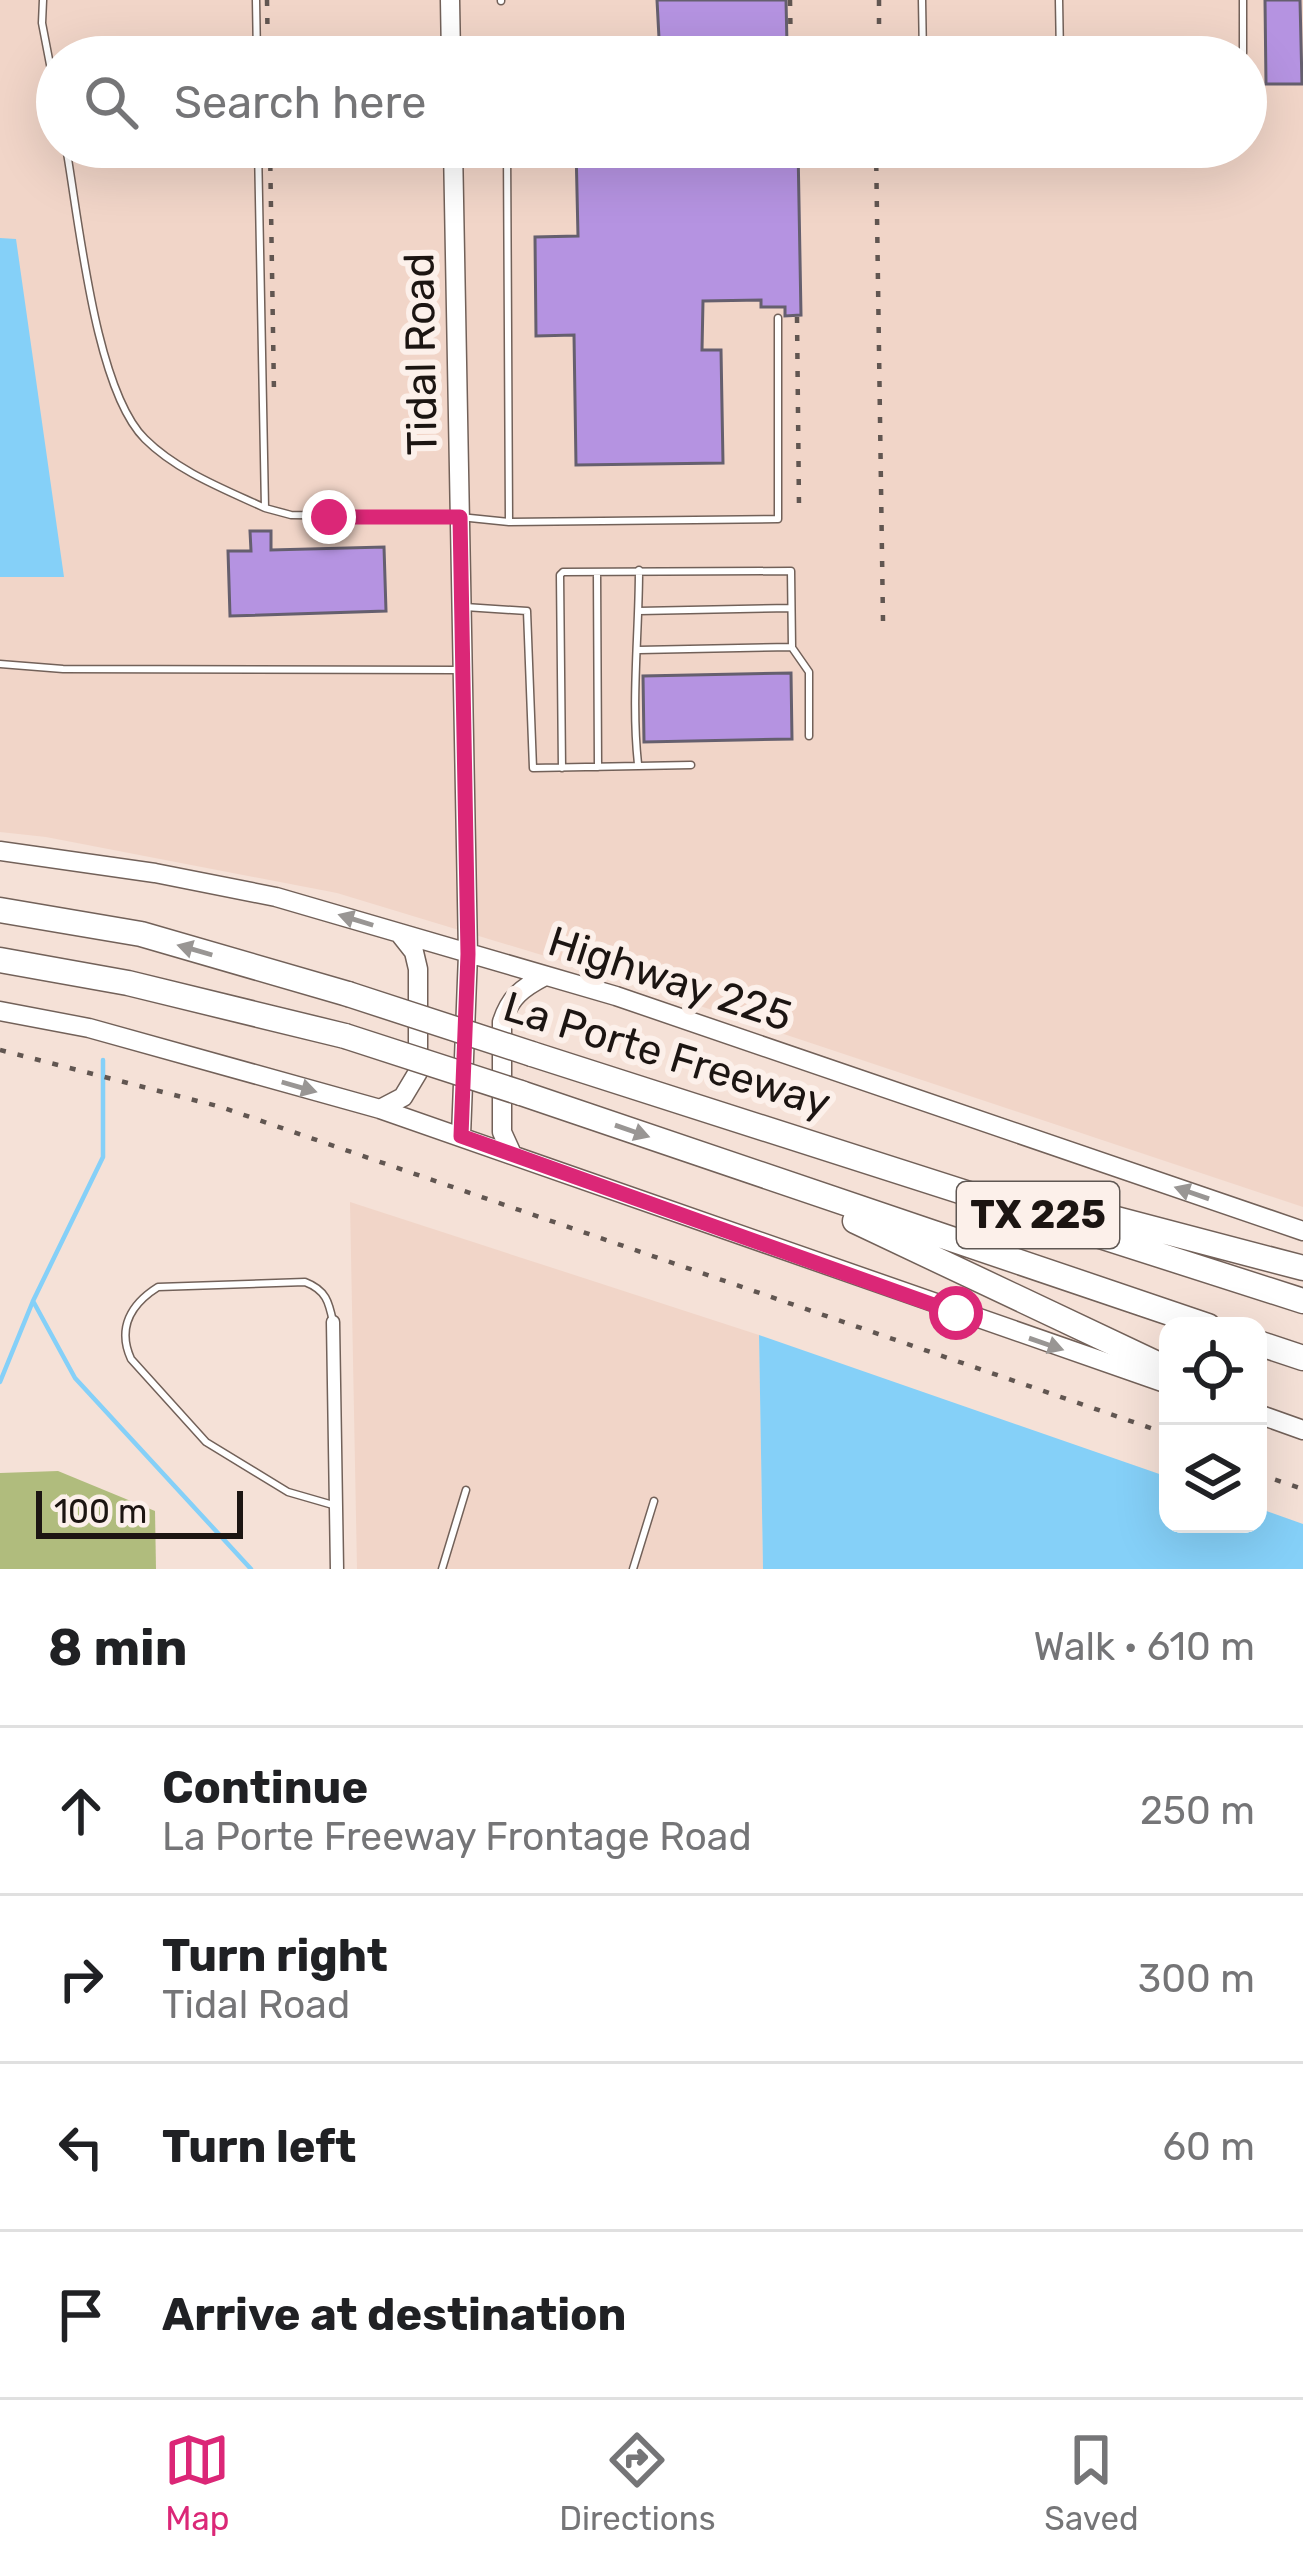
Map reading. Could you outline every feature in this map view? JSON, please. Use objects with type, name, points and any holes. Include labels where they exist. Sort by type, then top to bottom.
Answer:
[{"type":"highway","name":"La Porte Freeway","points":[[0,910],[141,934],[348,994],[1303,1301]]},
{"type":"highway","name":"La Porte Freeway","points":[[0,960],[128,983],[345,1036],[1181,1317]]},
{"type":"highway","points":[[774,1129],[1303,1268]]},
{"type":"highway","points":[[772,1180],[1159,1365]]},
{"type":"highway","points":[[1267,1346],[1303,1358]]},
{"type":"main road","points":[[450,0],[451,36]]},
{"type":"main road","name":"Tidal Road","points":[[453,168],[468,954],[461,1136]]},
{"type":"main road","name":"Highway 225","points":[[0,850],[276,897],[616,996],[1303,1231]]},
{"type":"main road","points":[[380,1109],[403,1096],[418,1072],[418,969],[414,952],[399,933]]},
{"type":"main road","points":[[512,1154],[502,1132],[502,1022],[520,989],[545,976]]},
{"type":"main road","points":[[0,1011],[89,1028],[380,1109],[1159,1381]]},
{"type":"main road","points":[[1267,1417],[1303,1430]]},
{"type":"street","points":[[332,1322],[338,1569]]},
{"type":"lane","points":[[43,0],[44,36]]},
{"type":"lane","points":[[256,0],[257,36]]},
{"type":"lane","points":[[922,0],[923,36]]},
{"type":"lane","points":[[1059,0],[1060,36]]},
{"type":"lane","points":[[1243,0],[1243,36]]},
{"type":"lane","points":[[70,168],[106,368],[125,414],[171,460],[265,508],[291,515],[508,522],[778,519],[778,318]]},
{"type":"lane","points":[[258,168],[265,508]]},
{"type":"lane","points":[[507,168],[508,522]]},
{"type":"lane","points":[[562,768],[560,575],[788,568],[792,647],[809,672],[809,736]]},
{"type":"lane","points":[[638,764],[634,728],[639,570]]},
{"type":"lane","points":[[596,571],[598,766]]},
{"type":"lane","points":[[461,606],[527,610],[530,765],[691,765]]},
{"type":"lane","points":[[639,611],[792,608]]},
{"type":"lane","points":[[639,650],[792,647]]},
{"type":"lane","points":[[0,664],[63,669],[463,670]]},
{"type":"lane","points":[[332,1322],[328,1298],[305,1282],[158,1286],[131,1312],[124,1344],[131,1359],[206,1442],[288,1492],[336,1506]]},
{"type":"lane","points":[[442,1569],[466,1490]]},
{"type":"lane","points":[[633,1569],[654,1501]]},
{"type":"shaded area","points":[[0,0],[1303,0],[1303,1207],[601,973],[337,893],[0,832]]},
{"type":"shaded area","points":[[350,1202],[759,1335],[763,1569],[357,1569]]},
{"type":"green space","points":[[58,1471],[155,1511],[156,1569],[0,1569],[0,1473]]},
{"type":"water","points":[[0,238],[16,239],[64,577],[0,577]]},
{"type":"water","points":[[759,1335],[1159,1474],[1159,1533],[1267,1533],[1267,1511],[1303,1524],[1303,1569],[763,1569]]},
{"type":"building","points":[[657,0],[786,0],[787,36],[659,36]]},
{"type":"building","points":[[1265,0],[1300,0],[1302,84],[1267,84]]},
{"type":"building","points":[[576,168],[798,168],[801,315],[785,316],[785,307],[761,307],[761,300],[703,301],[702,350],[721,350],[723,463],[576,465],[574,335],[536,336],[535,237],[578,236]]},
{"type":"building","points":[[250,531],[271,531],[271,550],[384,547],[386,611],[230,616],[228,551],[251,551]]},
{"type":"building","points":[[791,673],[792,739],[644,742],[643,676]]},
{"type":"waterway","points":[[0,1382],[33,1301],[103,1157],[103,1060]]},
{"type":"waterway","points":[[33,1301],[75,1378],[251,1569]]},
{"type":"railway","points":[[267,0],[268,36]]},
{"type":"railway","points":[[790,0],[791,36]]},
{"type":"railway","points":[[879,0],[879,36]]},
{"type":"railway","points":[[270,168],[274,392]]},
{"type":"railway","points":[[876,168],[883,621]]},
{"type":"railway","points":[[797,317],[799,507]]},
{"type":"railway","points":[[0,1050],[221,1107],[1159,1431]]},
{"type":"railway","points":[[1267,1477],[1303,1489]]},
{"type":"route","points":[[329,517],[460,517],[468,954],[461,1136],[956,1313]]}]
